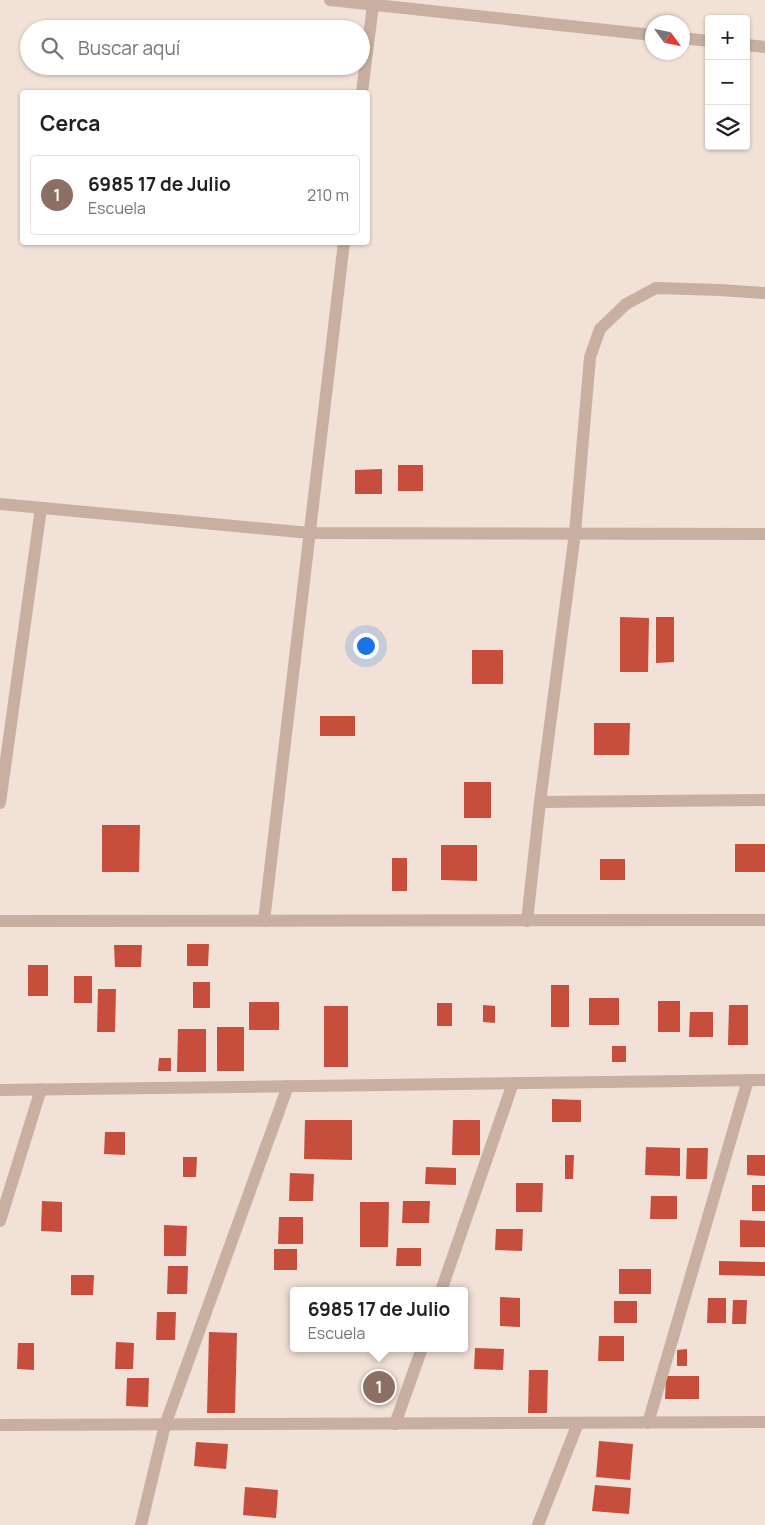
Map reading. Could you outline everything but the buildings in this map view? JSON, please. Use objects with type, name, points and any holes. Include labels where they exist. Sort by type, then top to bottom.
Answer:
[{"type":"street","points":[[330,0],[645,34]]},
{"type":"street","points":[[370,29],[373,5]]},
{"type":"street","points":[[690,39],[705,41]]},
{"type":"street","points":[[750,45],[765,47]]},
{"type":"street","points":[[362,90],[364,75]]},
{"type":"street","points":[[264,921],[344,245]]},
{"type":"street","points":[[527,920],[540,802],[575,532],[590,357],[600,329],[626,304],[656,288],[765,293]]},
{"type":"street","points":[[0,504],[310,533],[575,532],[765,534]]},
{"type":"street","points":[[0,803],[41,508]]},
{"type":"street","points":[[540,802],[765,800]]},
{"type":"street","points":[[0,922],[765,920]]},
{"type":"street","points":[[648,1423],[748,1080]]},
{"type":"street","points":[[0,1090],[765,1080]]},
{"type":"street","points":[[443,1287],[513,1083]]},
{"type":"street","points":[[140,1525],[165,1425],[288,1086]]},
{"type":"street","points":[[0,1221],[40,1089]]},
{"type":"street","points":[[395,1424],[421,1352]]},
{"type":"street","points":[[0,1426],[765,1422]]},
{"type":"street","points":[[538,1525],[578,1423]]},
{"type":"place","name":"6985 17 de Julio","points":[[379,1387]]}]
